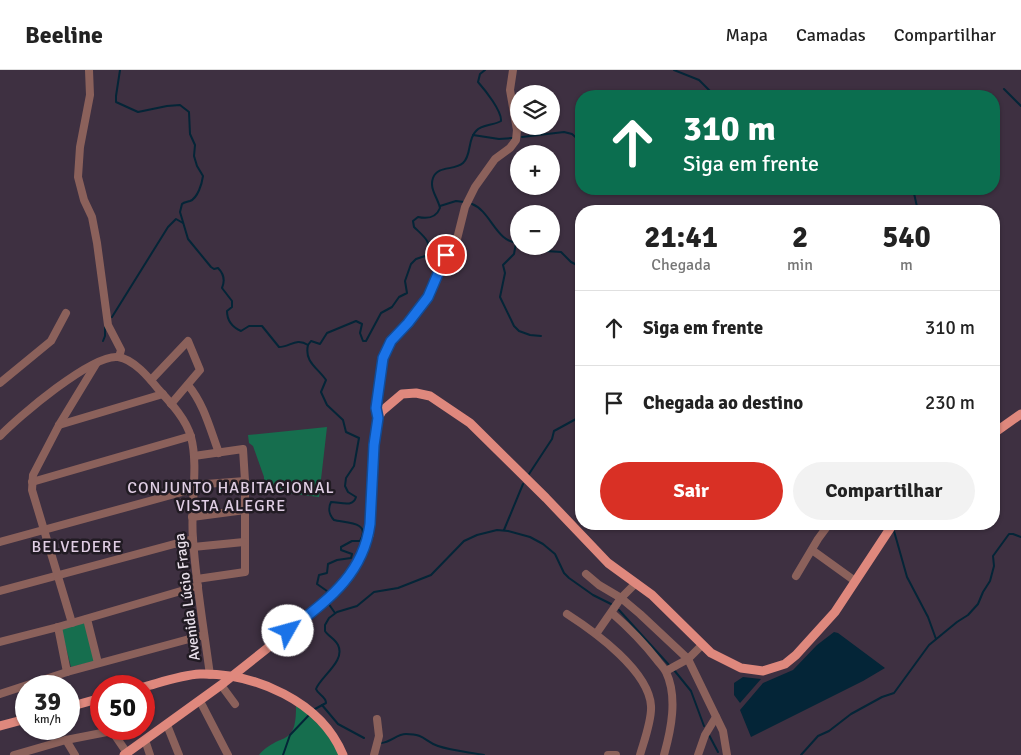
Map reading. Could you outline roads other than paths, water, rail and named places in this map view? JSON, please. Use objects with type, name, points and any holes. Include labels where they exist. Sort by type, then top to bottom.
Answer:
[{"type":"main road","points":[[155,733],[221,685],[342,585],[356,565],[369,535],[374,445],[378,418],[382,411],[402,394],[423,394],[437,400],[470,423],[575,528]]},
{"type":"main road","points":[[1000,429],[1021,414]]},
{"type":"main road","points":[[577,530],[608,563],[659,602],[702,645],[719,658],[741,668],[763,671],[785,664],[824,625],[835,612],[889,530]]},
{"type":"main road","points":[[155,684],[184,676],[210,675],[253,681],[269,687],[307,709],[324,726],[343,755]]},
{"type":"main road","points":[[0,726],[15,722]]},
{"type":"main road","points":[[125,754],[145,740]]},
{"type":"street","points":[[0,436],[65,382],[97,362],[119,357],[121,350],[108,325],[92,217],[84,200],[78,177],[80,147],[90,95],[89,70]]},
{"type":"street","points":[[378,418],[376,408],[383,358],[387,347],[428,297],[446,255],[457,239],[469,196],[495,159],[510,148],[516,140],[517,130],[510,90],[514,70]]},
{"type":"street","points":[[0,383],[50,342],[66,313]]},
{"type":"street","points":[[151,380],[188,341],[200,370],[171,404]]},
{"type":"street","name":"Avenida Lúcio Fraga","points":[[119,357],[130,362],[151,380],[180,414],[191,436],[194,456],[193,543],[210,675]]},
{"type":"street","points":[[72,623],[32,490],[32,482],[33,475],[59,425],[97,362]]},
{"type":"street","points":[[188,386],[205,413],[218,452]]},
{"type":"street","points":[[59,425],[163,394]]},
{"type":"street","points":[[32,482],[191,436]]},
{"type":"street","points":[[0,642],[86,619],[197,582],[245,572],[243,450],[194,456]]},
{"type":"street","points":[[0,542],[193,487],[245,481]]},
{"type":"street","points":[[192,517],[245,510]]},
{"type":"street","points":[[796,576],[826,530]]},
{"type":"street","points":[[0,592],[57,575],[193,543],[244,542]]},
{"type":"street","points":[[812,550],[855,581]]},
{"type":"street","points":[[586,574],[599,585],[621,598],[651,623],[688,659],[723,731],[727,755]]},
{"type":"street","points":[[596,634],[621,598],[636,583]]},
{"type":"street","points":[[612,612],[638,638],[666,671],[672,695],[672,707],[670,729],[664,755]]},
{"type":"street","points":[[567,614],[596,634],[632,668],[648,689],[652,707],[640,755]]},
{"type":"street","points":[[86,619],[98,663]]},
{"type":"street","points":[[58,627],[67,672]]},
{"type":"street","points":[[0,694],[98,663],[204,635]]},
{"type":"street","points":[[666,671],[688,659],[702,645]]},
{"type":"street","points":[[221,685],[234,704]]},
{"type":"street","points":[[200,701],[228,755]]},
{"type":"street","points":[[698,755],[705,735],[716,717]]},
{"type":"street","points":[[374,755],[379,730],[377,719]]},
{"type":"street","points":[[167,725],[179,755]]},
{"type":"street","points":[[80,737],[112,731],[125,754]]},
{"type":"street","points":[[14,755],[66,740],[75,755]]},
{"type":"street","points":[[145,740],[150,755]]},
{"type":"street","points":[[608,755],[616,755]]},
{"type":"water","points":[[834,632],[885,668],[751,737],[740,710],[763,683],[793,670],[817,645]]},
{"type":"water","points":[[743,677],[761,679],[740,703],[734,695],[734,683]]},
{"type":"waterway","points":[[120,70],[116,102],[138,112],[180,105],[189,112],[190,134],[195,145],[194,156],[203,176],[197,194],[193,199],[182,204],[180,212],[188,239],[211,267],[214,269],[218,268],[223,275],[222,288],[232,301],[232,307],[227,311],[231,323],[241,331],[249,326],[262,326],[279,347],[296,342],[308,345]]},
{"type":"waterway","points":[[308,345],[311,341],[320,344],[327,333],[356,321],[362,324],[360,333],[363,341],[366,341],[381,313],[392,307],[399,297],[407,293],[405,281],[411,264],[416,259],[428,255],[429,250],[428,243],[414,227],[413,221],[418,217],[428,218],[434,216],[440,208],[432,186],[435,174],[463,163],[468,156],[471,139],[478,129],[501,121],[496,106],[478,82],[480,74],[485,70]]},
{"type":"waterway","points":[[674,70],[699,80],[709,90]]},
{"type":"waterway","points":[[1004,89],[1021,106]]},
{"type":"waterway","points":[[522,137],[564,132],[575,137]]},
{"type":"waterway","points":[[473,135],[499,139],[512,138]]},
{"type":"waterway","points":[[914,195],[917,205]]},
{"type":"waterway","points":[[440,206],[456,201],[464,202]]},
{"type":"waterway","points":[[472,204],[479,208],[499,233],[510,241]]},
{"type":"waterway","points":[[112,317],[168,227],[176,219],[183,223]]},
{"type":"waterway","points":[[560,252],[575,264]]},
{"type":"waterway","points":[[513,255],[503,265],[505,273],[500,297],[514,326],[519,331],[541,336]]},
{"type":"waterway","points":[[103,341],[105,326]]},
{"type":"waterway","points":[[308,345],[308,356],[312,364],[326,380],[321,392],[327,405],[343,420],[346,432],[359,438],[354,466],[346,478],[345,486],[348,492],[356,497],[352,502],[346,504],[331,502],[329,509],[334,520],[360,526],[363,534],[360,541],[352,541],[341,547],[341,550],[352,554],[351,558],[337,560],[328,564],[327,573],[319,575],[317,584],[327,591],[326,595]]},
{"type":"waterway","points":[[529,474],[552,439],[554,431],[575,420]]},
{"type":"waterway","points":[[504,530],[523,484]]},
{"type":"waterway","points":[[315,709],[326,703],[325,699],[316,689],[336,663],[340,651],[337,643],[325,631],[325,625],[329,618],[337,612],[357,606],[374,592],[398,588],[431,575],[464,541],[477,535],[497,530],[530,537],[543,544],[555,554],[564,573],[569,578],[593,595],[611,604]]},
{"type":"waterway","points":[[894,531],[907,577],[928,617],[936,639]]},
{"type":"waterway","points":[[801,755],[818,736],[829,731],[851,714],[882,697],[894,693],[929,645],[968,615],[978,604],[990,581],[994,566],[993,556],[1009,534],[1021,537]]},
{"type":"waterway","points":[[328,603],[335,613]]},
{"type":"waterway","points":[[619,610],[669,665]]},
{"type":"waterway","points":[[674,670],[691,691],[704,726]]},
{"type":"waterway","points":[[322,705],[338,724],[364,738]]},
{"type":"waterway","points":[[283,755],[290,735],[309,715]]},
{"type":"waterway","points":[[381,743],[403,734],[412,734],[421,736],[433,744],[444,748],[484,755]]},
{"type":"waterway","points":[[709,735],[718,752]]},
{"type":"district","name":"CONJUNTO HABITACIONAL VISTA ALEGRE","points":[[231,496]]},
{"type":"district","name":"BELVEDERE","points":[[77,546]]}]
